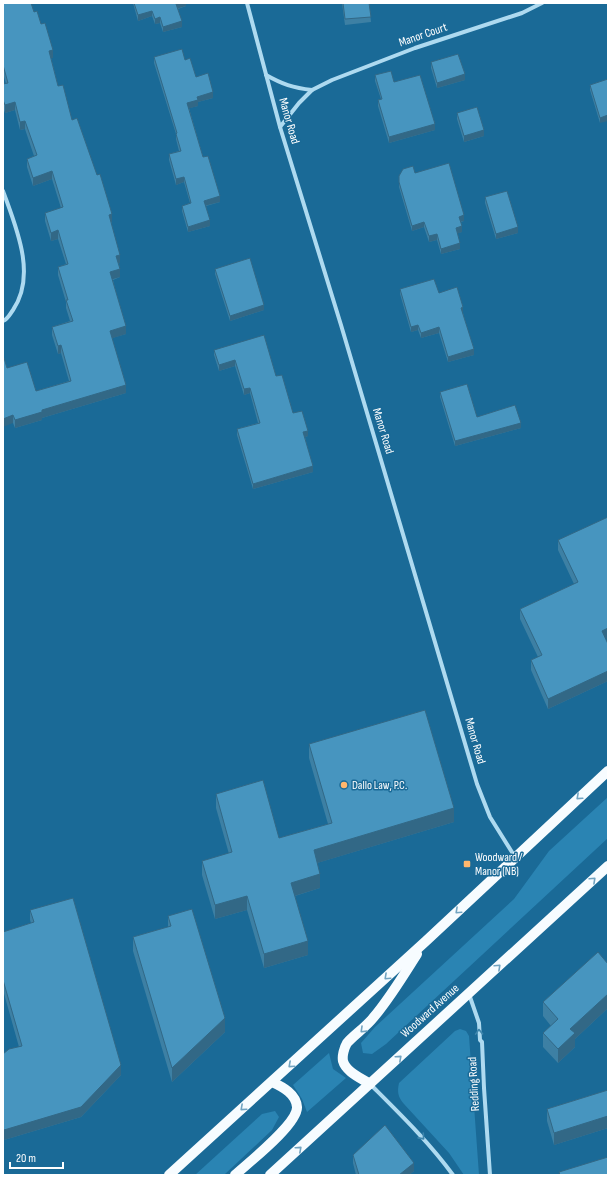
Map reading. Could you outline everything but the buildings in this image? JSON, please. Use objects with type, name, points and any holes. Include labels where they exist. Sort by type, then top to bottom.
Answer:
[{"type":"main road","points":[[169,1175],[426,941],[608,771]]},
{"type":"main road","name":"Woodward Avenue","points":[[270,1175],[608,866]]},
{"type":"main road","points":[[370,1084],[351,1073],[344,1065],[343,1053],[347,1044],[366,1027],[382,1008],[426,941]]},
{"type":"main road","points":[[234,1175],[284,1131],[296,1115],[296,1100],[290,1092],[272,1082]]},
{"type":"street","name":"Manor Road","points":[[247,3],[280,127],[348,348],[477,784],[490,816],[515,858]]},
{"type":"street","name":"Manor Court","points":[[280,127],[299,103],[312,90],[332,80],[415,48],[522,12],[542,3]]},
{"type":"street","points":[[266,75],[286,86],[296,89],[312,90]]},
{"type":"street","points":[[3,192],[20,239],[23,264],[22,285],[17,303],[3,321]]},
{"type":"street","name":"Redding Road","points":[[469,994],[479,1023],[480,1040],[482,1042],[490,1175]]},
{"type":"street","points":[[370,1084],[422,1137],[453,1175]]},
{"type":"shaded area","points":[[608,797],[608,838],[386,1044],[372,1054],[363,1053],[361,1043],[375,1027],[514,899],[549,851]]},
{"type":"shaded area","points":[[460,1029],[466,1031],[469,1036],[479,1175],[464,1175],[449,1153],[402,1101],[398,1092],[399,1083],[455,1031]]},
{"type":"shaded area","points":[[329,1053],[333,1069],[346,1078],[307,1112],[302,1099],[293,1085]]},
{"type":"shaded area","points":[[275,1111],[279,1117],[272,1130],[224,1175],[195,1175],[262,1114]]},
{"type":"place","name":"Dallo Law, P.C.","points":[[344,785]]},
{"type":"place","name":"Woodward / Manor (NB)","points":[[467,864]]}]
